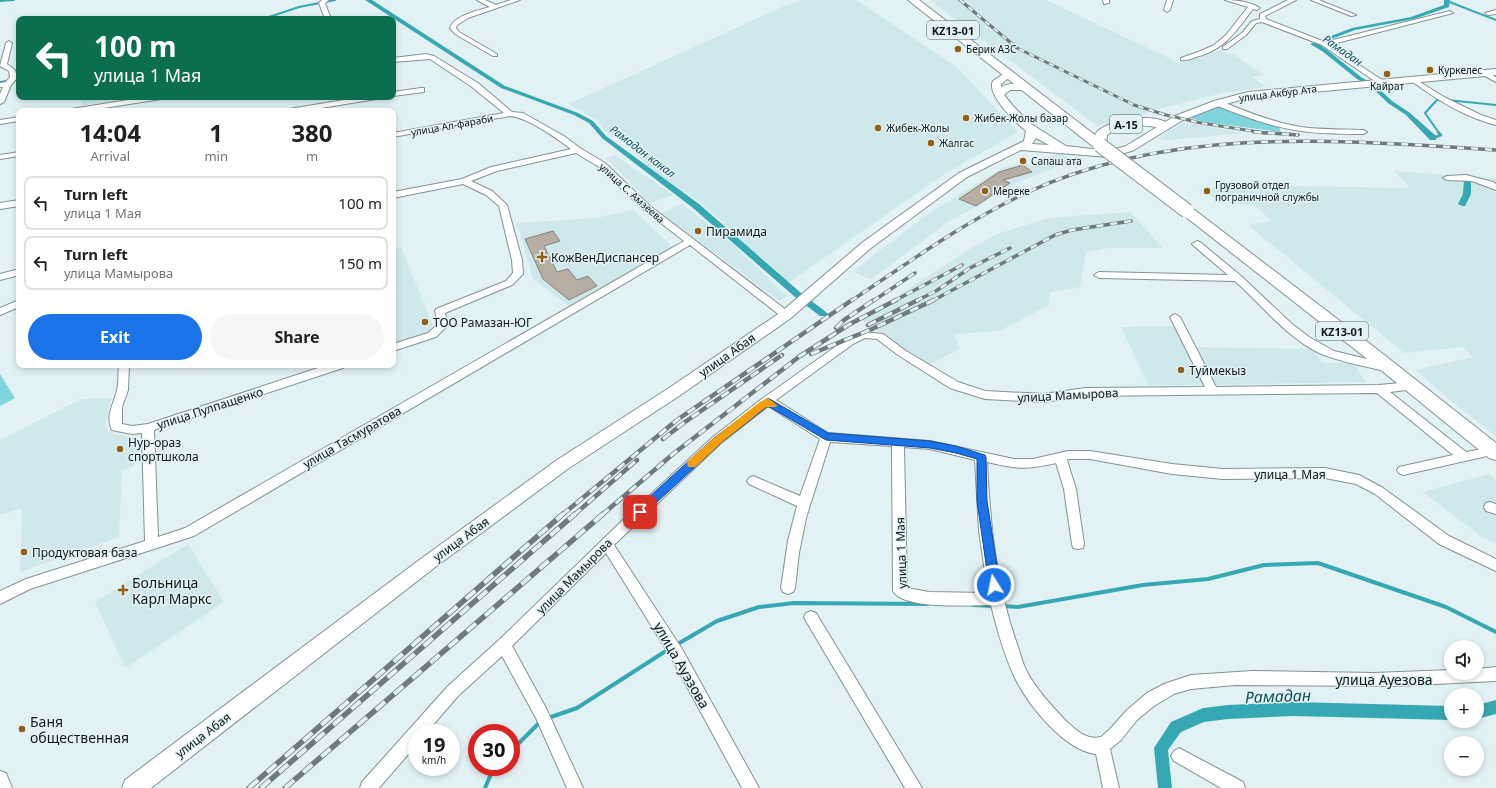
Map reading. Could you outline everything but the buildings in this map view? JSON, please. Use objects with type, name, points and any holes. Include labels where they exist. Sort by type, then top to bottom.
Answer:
[{"type":"highway","name":"KZ13-01","points":[[913,0],[1187,211],[1495,452]]},
{"type":"highway","name":"A-15","points":[[1100,145],[1101,134],[1110,128],[1125,124],[1143,122],[1158,123],[1164,126]]},
{"type":"main road","name":"улица Акбур Ата","points":[[1072,150],[1109,154],[1121,151],[1130,148],[1179,118],[1218,103],[1266,92],[1496,72]]},
{"type":"main road","points":[[1009,74],[996,84],[996,89],[1012,112],[1031,130],[1045,139],[1072,150]]},
{"type":"main road","points":[[999,94],[1008,87],[1026,87]]},
{"type":"main road","points":[[1021,147],[1028,143],[1031,137],[1031,130]]},
{"type":"main road","points":[[1021,147],[1072,150]]},
{"type":"main road","name":"улица Абая","points":[[133,788],[428,563],[556,468],[674,392],[798,305],[867,245],[963,175],[1001,155],[1021,147]]},
{"type":"street","points":[[326,0],[322,3],[327,16]]},
{"type":"street","points":[[480,0],[496,7]]},
{"type":"street","points":[[495,56],[457,33],[453,28],[454,24],[458,21],[517,0]]},
{"type":"street","points":[[1167,10],[1170,0]]},
{"type":"street","points":[[1228,0],[1269,12]]},
{"type":"street","points":[[1263,20],[1262,15],[1293,0]]},
{"type":"street","points":[[1314,0],[1353,15]]},
{"type":"street","points":[[1183,59],[1211,50],[1218,45],[1231,34],[1241,18],[1252,6]]},
{"type":"street","points":[[1488,13],[1496,12]]},
{"type":"street","points":[[1324,44],[1450,13]]},
{"type":"street","points":[[1225,48],[1244,34],[1254,22],[1263,20],[1324,44],[1379,82]]},
{"type":"street","points":[[0,102],[4,84],[14,77],[12,70],[3,65],[9,44]]},
{"type":"street","name":"улица С. Амзеева","points":[[396,60],[426,56],[432,57],[475,85],[510,114],[520,115],[561,138],[577,150],[602,165],[643,205],[689,242],[798,305]]},
{"type":"street","points":[[1483,73],[1496,80]]},
{"type":"street","points":[[1412,79],[1441,99],[1496,124]]},
{"type":"street","points":[[396,94],[421,90]]},
{"type":"street","points":[[90,108],[142,100]]},
{"type":"street","points":[[308,108],[357,100]]},
{"type":"street","points":[[1218,103],[1274,123],[1300,129],[1363,132]]},
{"type":"street","name":"улица Ал-фараби","points":[[396,134],[510,114]]},
{"type":"street","points":[[0,122],[16,119]]},
{"type":"street","points":[[396,194],[464,180],[494,170],[577,150]]},
{"type":"street","points":[[0,157],[16,154]]},
{"type":"street","points":[[1447,178],[1475,178],[1496,187]]},
{"type":"street","points":[[396,347],[432,335],[443,325],[440,311],[509,283],[518,274],[517,260],[503,205],[489,193],[464,180]]},
{"type":"street","points":[[0,206],[16,203]]},
{"type":"street","name":"улица Тасмуратова","points":[[0,598],[26,585],[189,532],[689,242]]},
{"type":"street","points":[[1197,244],[1238,278],[1288,326],[1308,341],[1323,350],[1388,368]]},
{"type":"street","points":[[4,276],[16,273]]},
{"type":"street","points":[[1098,275],[1238,278]]},
{"type":"street","points":[[0,312],[16,304]]},
{"type":"street","points":[[1175,317],[1213,391]]},
{"type":"street","name":"улица Мамырова","points":[[368,788],[453,691],[504,645],[606,544],[717,440],[849,342],[868,335],[878,336],[886,340],[918,364],[954,385],[985,395],[1044,398],[1080,394],[1085,392],[1379,389],[1411,386]]},
{"type":"street","name":"улица Пулпащенко","points":[[124,368],[123,390],[116,407],[116,427],[132,430],[148,428],[330,368]]},
{"type":"street","points":[[1379,389],[1464,457]]},
{"type":"street","name":"улица 1 Мая","points":[[768,401],[826,437],[936,446],[1000,462],[1023,464],[1040,463],[1076,454],[1172,469],[1223,474],[1325,474],[1350,477],[1364,482],[1379,491],[1444,540],[1468,553],[1496,565]]},
{"type":"street","points":[[148,428],[152,544]]},
{"type":"street","points":[[788,588],[792,547],[803,503],[826,437]]},
{"type":"street","name":"улица 1 Мая","points":[[898,442],[900,591],[904,595],[928,598],[996,599]]},
{"type":"street","points":[[1403,470],[1495,452]]},
{"type":"street","points":[[981,457],[982,501],[996,599],[1001,619],[1020,673],[1052,716],[1065,730],[1083,743],[1096,746],[1102,745],[1111,788]]},
{"type":"street","points":[[1060,458],[1064,467],[1070,493],[1078,544]]},
{"type":"street","points":[[753,481],[803,503]]},
{"type":"street","name":"улица Ауэзова","points":[[606,544],[677,654],[752,788]]},
{"type":"street","points":[[811,617],[914,788]]},
{"type":"street","points":[[504,645],[541,713],[575,788]]},
{"type":"street","name":"улица Ауезова","points":[[1102,745],[1109,740],[1133,714],[1158,694],[1175,686],[1192,682],[1263,678],[1439,678],[1496,674]]},
{"type":"street","points":[[1179,756],[1237,788]]},
{"type":"street","points":[[0,779],[4,788]]},
{"type":"shaded area","points":[[801,0],[856,0],[958,68],[1018,132],[946,173],[788,283],[771,265],[744,244],[720,219],[693,197],[656,174],[622,140],[607,133],[598,121],[569,104],[782,7]]},
{"type":"shaded area","points":[[930,0],[1046,0],[1173,60],[1176,63],[1194,59],[1220,50],[1229,55],[1233,54],[1264,75],[1252,77],[1266,87],[1223,93],[1151,111],[1134,119],[1097,126]]},
{"type":"shaded area","points":[[82,100],[113,100],[81,106]]},
{"type":"shaded area","points":[[1219,106],[1279,127],[1281,132],[1204,122],[1191,118]]},
{"type":"shaded area","points":[[1184,122],[1244,133],[1168,140],[1158,139]]},
{"type":"shaded area","points":[[1060,153],[1073,160],[1015,184],[950,221],[870,280],[853,271],[929,213],[1002,168],[1024,162],[1030,166]]},
{"type":"shaded area","points":[[615,155],[673,195],[650,203],[606,158]]},
{"type":"shaded area","points":[[1394,171],[1496,178],[1496,436],[1457,406],[1415,370],[1473,357],[1463,347],[1404,353],[1248,225],[1272,221],[1254,205],[1221,202],[1198,189],[1227,185],[1410,188]]},
{"type":"shaded area","points":[[682,204],[725,237],[787,296],[779,301],[661,213]]},
{"type":"shaded area","name":"КожВенДиспансер","points":[[633,210],[674,248],[569,306],[533,279],[517,223],[596,218]]},
{"type":"shaded area","points":[[1130,212],[1163,248],[1106,248],[1086,252],[1080,287],[1050,292],[1049,305],[999,331],[955,334],[960,349],[926,366],[862,319],[973,247],[1000,233],[1049,218]]},
{"type":"shaded area","points":[[401,247],[435,331],[396,342],[396,248]]},
{"type":"shaded area","points":[[1178,326],[1206,385],[1148,385],[1121,327]]},
{"type":"shaded area","points":[[1192,347],[1312,349],[1322,363],[1353,363],[1366,382],[1211,385]]},
{"type":"shaded area","points":[[0,374],[15,398],[0,406]]},
{"type":"shaded area","points":[[111,398],[105,427],[111,433],[138,439],[134,466],[122,471],[119,537],[20,572],[22,508],[0,515],[0,440],[81,399]]},
{"type":"shaded area","points":[[1489,474],[1496,480],[1496,544],[1480,536],[1423,492]]},
{"type":"shaded area","points":[[188,544],[224,602],[125,668],[95,602]]},
{"type":"waterway","points":[[0,1],[14,0]]},
{"type":"waterway","points":[[272,16],[299,7],[335,0]]},
{"type":"waterway","name":"Рамадан канал","points":[[368,0],[393,16]]},
{"type":"waterway","name":"Рамадан","points":[[1433,138],[1408,114],[1390,102],[1374,87],[1359,78],[1324,50],[1313,44],[1354,29],[1412,18],[1447,6],[1447,0]]},
{"type":"waterway","points":[[1447,1],[1496,20]]},
{"type":"waterway","name":"Рамадан канал","points":[[396,18],[503,87],[576,114],[591,122],[604,137],[696,206],[798,295],[823,314]]},
{"type":"waterway","points":[[0,82],[16,79]]},
{"type":"waterway","points":[[1439,133],[1425,113],[1437,100],[1442,100]]},
{"type":"waterway","points":[[1447,100],[1496,105]]},
{"type":"waterway","points":[[1433,138],[1441,135],[1439,133]]},
{"type":"waterway","name":"Рамадан","points":[[1462,204],[1467,194],[1467,181]]},
{"type":"waterway","points":[[1003,606],[1018,607],[1143,585],[1208,579],[1264,565],[1318,563],[1446,607],[1496,632]]},
{"type":"waterway","points":[[676,645],[717,621],[759,607],[794,603],[927,604]]},
{"type":"waterway","points":[[973,605],[995,606]]},
{"type":"waterway","points":[[548,718],[577,708],[669,649]]},
{"type":"waterway","name":"Рамадан","points":[[1484,710],[1496,707]]},
{"type":"waterway","name":"Рамадан","points":[[1165,788],[1161,748],[1176,727],[1203,715],[1228,712],[1293,709],[1444,713]]},
{"type":"waterway","points":[[520,742],[541,721]]},
{"type":"waterway","points":[[485,788],[490,776]]},
{"type":"railway","points":[[960,0],[1017,48],[1134,105],[1166,115],[1201,123],[1262,133]]},
{"type":"railway","points":[[1254,132],[1262,133]]},
{"type":"railway","points":[[1262,133],[1298,135]]},
{"type":"railway","points":[[851,301],[958,230],[1003,204],[1026,193],[1082,171],[1139,156],[1198,147],[1257,142],[1317,141],[1377,143],[1496,150]]},
{"type":"railway","points":[[933,300],[1055,235],[1072,230],[1131,221]]},
{"type":"railway","points":[[868,325],[936,291],[970,268],[1010,248]]},
{"type":"railway","points":[[894,301],[962,265]]},
{"type":"railway","points":[[873,301],[915,273]]},
{"type":"railway","points":[[562,515],[677,420],[852,300]]},
{"type":"railway","points":[[836,328],[844,320],[874,300]]},
{"type":"railway","points":[[602,515],[673,454],[800,356],[850,324],[896,300]]},
{"type":"railway","points":[[811,354],[872,329],[933,300]]},
{"type":"railway","points":[[663,439],[685,422],[782,355]]},
{"type":"railway","points":[[574,515],[637,460]]},
{"type":"railway","points":[[249,788],[563,514]]},
{"type":"railway","points":[[261,788],[575,514]]},
{"type":"railway","points":[[285,788],[603,514]]},
{"type":"slow traffic","points":[[692,464],[717,440],[763,404],[768,401],[773,405]]},
{"type":"place","name":"Берик АЗС","points":[[958,49]]},
{"type":"place","name":"Куркелес","points":[[1430,70]]},
{"type":"place","name":"Кайрат","points":[[1387,74]]},
{"type":"place","name":"Жибек-Жолы базар","points":[[966,118]]},
{"type":"place","name":"Жибек-Жолы","points":[[878,128]]},
{"type":"place","name":"Жалгас","points":[[931,143]]},
{"type":"place","name":"Сапаш ата","points":[[1023,161]]},
{"type":"place","name":"Мереке","points":[[985,191]]},
{"type":"place","name":"Грузовой отдел пограничной службы","points":[[1207,191]]},
{"type":"place","name":"Пирамида","points":[[698,231]]},
{"type":"place","name":"КожВенДиспансер","points":[[542,257]]},
{"type":"place","name":"ТОО Рамазан-ЮГ","points":[[425,322]]},
{"type":"place","name":"Туймекыз","points":[[1181,370]]},
{"type":"place","name":"Нур-ораз спортшкола","points":[[120,449]]},
{"type":"place","name":"Продуктовая база","points":[[24,552]]},
{"type":"place","name":"Больница Карл Маркс","points":[[123,590]]},
{"type":"place","name":"Баня общественная","points":[[22,729]]},
{"type":"route","points":[[640,512],[717,440],[768,401],[780,410],[826,437],[930,445],[981,457],[982,501],[994,585]]}]
